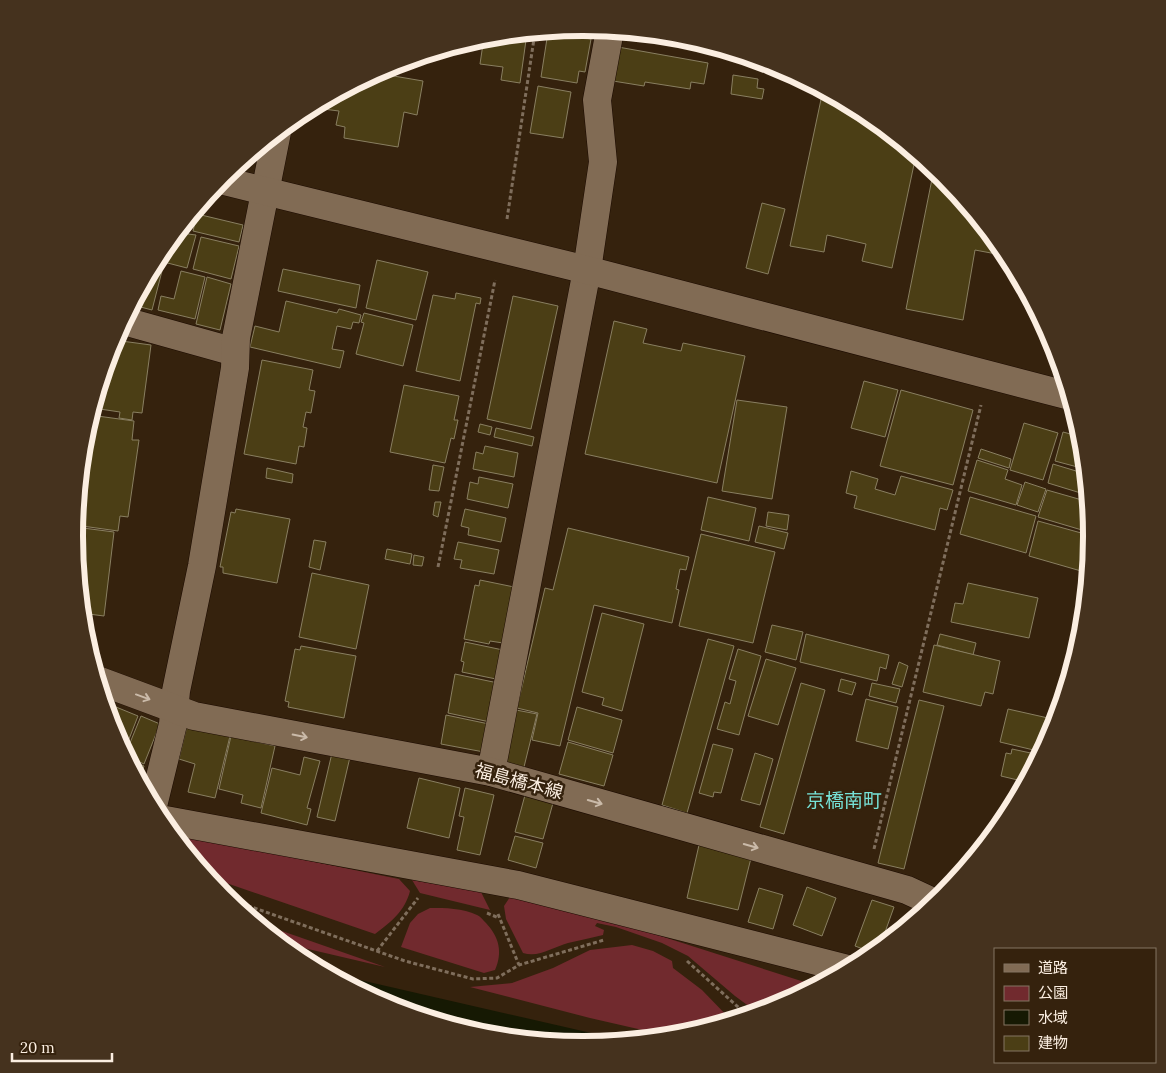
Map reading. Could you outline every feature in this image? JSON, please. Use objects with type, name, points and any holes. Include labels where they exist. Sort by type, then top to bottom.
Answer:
[{"type":"street","points":[[491,772],[587,270],[603,162],[597,100],[609,37]]},
{"type":"street","points":[[156,796],[173,724],[176,691],[203,557],[235,368],[236,338],[275,143]]},
{"type":"street","points":[[230,182],[587,270],[1062,394]]},
{"type":"street","points":[[131,323],[235,352]]},
{"type":"street","name":"福島橋本線","points":[[105,683],[194,716],[491,772],[908,890],[928,899]]},
{"type":"street","points":[[172,821],[495,881],[837,967]]},
{"type":"path","points":[[502,249],[534,39]]},
{"type":"path","points":[[438,567],[495,279]]},
{"type":"path","points":[[866,878],[982,405]]},
{"type":"path","points":[[378,951],[418,898],[397,864]]},
{"type":"path","points":[[495,881],[499,918],[519,965]]},
{"type":"path","points":[[243,904],[405,961],[473,979],[497,978],[519,965],[607,939]]},
{"type":"path","points":[[684,959],[742,1011]]},
{"type":"green space","points":[[181,834],[399,879],[410,891],[408,898],[392,920],[375,934],[221,881]]},
{"type":"green space","points":[[412,880],[481,892],[490,910],[420,893]]},
{"type":"green space","points":[[510,897],[519,898],[623,924],[808,983],[751,1008],[688,956],[662,943],[616,927],[597,923],[595,926],[604,930],[603,935],[568,943],[540,953],[523,953],[506,919],[504,906]]},
{"type":"green space","points":[[430,908],[460,910],[482,918],[497,939],[499,957],[495,970],[484,973],[401,947],[410,923],[418,914]]},
{"type":"green space","points":[[271,927],[385,967],[297,946]]},
{"type":"green space","points":[[632,945],[653,951],[672,961],[673,968],[702,990],[727,1015],[681,1027],[650,1032],[470,987],[512,983],[553,968],[590,950]]},
{"type":"water","points":[[346,977],[606,1036],[550,1036],[485,1027],[454,1020],[392,999]]},
{"type":"building","points":[[574,36],[591,39],[585,72],[579,71],[577,83],[541,77],[547,37]]},
{"type":"building","points":[[526,40],[520,83],[501,80],[503,67],[480,64],[483,47]]},
{"type":"building","points":[[618,47],[708,63],[704,84],[691,82],[690,89],[645,82],[644,86],[613,81]]},
{"type":"building","points":[[389,75],[423,81],[417,115],[404,112],[398,147],[344,138],[345,127],[336,125],[339,111],[324,109]]},
{"type":"building","points":[[733,75],[758,79],[757,88],[764,89],[762,99],[731,94]]},
{"type":"building","points":[[538,86],[571,92],[563,138],[530,133]]},
{"type":"building","points":[[822,97],[861,121],[915,162],[892,268],[862,261],[866,244],[827,235],[824,252],[790,246]]},
{"type":"building","points":[[932,178],[980,232],[995,254],[975,250],[963,320],[906,309]]},
{"type":"building","points":[[762,203],[785,209],[768,274],[746,268]]},
{"type":"building","points":[[200,215],[243,225],[239,242],[193,231],[195,221]]},
{"type":"building","points":[[190,228],[188,234],[196,235],[187,268],[165,262]]},
{"type":"building","points":[[201,237],[239,246],[231,279],[193,269]]},
{"type":"building","points":[[377,260],[428,272],[416,320],[366,308]]},
{"type":"building","points":[[283,269],[360,285],[356,308],[278,291]]},
{"type":"building","points":[[160,270],[162,271],[152,310],[139,306]]},
{"type":"building","points":[[181,271],[205,277],[195,319],[158,310],[161,296],[174,299]]},
{"type":"building","points":[[207,277],[231,284],[220,330],[196,324]]},
{"type":"building","points":[[456,293],[481,298],[480,304],[476,303],[460,381],[416,371],[433,295],[455,299]]},
{"type":"building","points":[[513,296],[558,306],[531,429],[487,419]]},
{"type":"building","points":[[286,301],[337,313],[339,309],[361,315],[359,323],[353,322],[351,329],[337,326],[332,349],[344,351],[340,368],[250,347],[255,326],[279,332]]},
{"type":"building","points":[[364,313],[413,325],[403,366],[356,354],[364,323],[361,322]]},
{"type":"building","points":[[614,321],[647,329],[643,343],[681,351],[683,343],[745,356],[717,483],[585,454]]},
{"type":"building","points":[[123,341],[151,345],[142,413],[133,412],[132,420],[119,418],[120,412],[100,409],[109,376]]},
{"type":"building","points":[[262,360],[313,370],[309,390],[315,391],[311,413],[306,412],[303,427],[307,428],[304,447],[299,446],[296,464],[244,454]]},
{"type":"building","points":[[864,381],[898,390],[885,437],[851,428]]},
{"type":"building","points":[[404,385],[459,396],[454,420],[458,420],[454,439],[451,438],[445,463],[390,452]]},
{"type":"building","points":[[901,390],[973,410],[953,485],[880,466]]},
{"type":"building","points":[[737,400],[787,407],[772,499],[722,491]]},
{"type":"building","points":[[98,416],[134,421],[132,440],[139,440],[128,517],[120,516],[118,531],[83,526],[87,471]]},
{"type":"building","points":[[1024,423],[1058,433],[1043,480],[1010,470]]},
{"type":"building","points":[[480,424],[492,427],[490,435],[478,432]]},
{"type":"building","points":[[496,428],[534,437],[532,446],[494,437]]},
{"type":"building","points":[[1063,432],[1073,435],[1078,467],[1055,461]]},
{"type":"building","points":[[485,446],[518,453],[514,477],[473,469],[476,452],[483,454]]},
{"type":"building","points":[[981,449],[1011,459],[1009,468],[978,458]]},
{"type":"building","points":[[977,460],[1008,470],[1005,479],[1022,485],[1016,505],[968,491]]},
{"type":"building","points":[[1053,464],[1079,472],[1081,493],[1048,483]]},
{"type":"building","points":[[433,465],[444,467],[439,491],[429,490]]},
{"type":"building","points":[[267,468],[293,474],[292,483],[266,478]]},
{"type":"building","points":[[851,471],[878,479],[875,489],[895,495],[901,476],[953,490],[947,510],[940,508],[935,530],[854,508],[857,496],[846,493]]},
{"type":"building","points":[[479,477],[513,484],[508,508],[467,499],[470,482],[478,484]]},
{"type":"building","points":[[1025,482],[1046,489],[1038,512],[1017,505]]},
{"type":"building","points":[[1047,490],[1082,500],[1083,530],[1038,517]]},
{"type":"building","points":[[708,497],[756,508],[749,541],[701,530]]},
{"type":"building","points":[[970,497],[1036,516],[1026,553],[960,534]]},
{"type":"building","points":[[435,502],[441,502],[438,517],[433,515]]},
{"type":"building","points":[[236,509],[290,519],[277,583],[223,573],[223,567],[220,567],[231,512],[235,513]]},
{"type":"building","points":[[465,509],[506,518],[501,542],[468,535],[469,528],[461,526]]},
{"type":"building","points":[[768,512],[789,515],[787,530],[766,526]]},
{"type":"building","points":[[1038,521],[1083,533],[1082,571],[1029,556]]},
{"type":"building","points":[[759,526],[788,533],[784,549],[755,542]]},
{"type":"building","points":[[83,528],[114,532],[104,616],[89,614],[84,569]]},
{"type":"building","points":[[568,528],[689,557],[686,570],[680,569],[676,589],[679,590],[672,623],[594,605],[560,746],[532,740],[538,713],[517,708],[545,588],[553,590]]},
{"type":"building","points":[[701,534],[775,552],[753,643],[679,626]]},
{"type":"building","points":[[314,540],[326,542],[320,570],[309,567]]},
{"type":"building","points":[[458,542],[499,550],[494,574],[460,568],[462,560],[454,559]]},
{"type":"building","points":[[387,549],[412,554],[410,564],[385,559]]},
{"type":"building","points":[[414,555],[424,557],[422,566],[413,565]]},
{"type":"building","points":[[312,573],[369,585],[356,649],[299,637]]},
{"type":"building","points":[[480,580],[514,587],[503,643],[490,641],[489,644],[464,639],[475,585],[479,586]]},
{"type":"building","points":[[968,583],[1038,598],[1029,638],[951,622],[955,603],[963,604]]},
{"type":"building","points":[[602,613],[644,624],[622,711],[602,705],[604,698],[582,692]]},
{"type":"building","points":[[772,625],[803,632],[796,660],[765,652]]},
{"type":"building","points":[[806,634],[889,655],[886,669],[880,667],[877,681],[800,662]]},
{"type":"building","points":[[940,634],[976,643],[973,655],[937,645]]},
{"type":"building","points":[[708,639],[734,646],[687,813],[662,805]]},
{"type":"building","points":[[465,642],[503,650],[496,679],[462,672],[464,662],[461,661]]},
{"type":"building","points":[[934,645],[1000,661],[993,694],[985,692],[981,706],[923,692]]},
{"type":"building","points":[[301,646],[356,656],[344,718],[288,707],[289,702],[285,701],[295,649],[300,650]]},
{"type":"building","points":[[738,649],[761,656],[739,735],[717,729],[725,702],[730,704],[736,681],[729,679]]},
{"type":"building","points":[[766,659],[796,668],[778,725],[748,716]]},
{"type":"building","points":[[899,662],[908,666],[902,687],[892,684]]},
{"type":"building","points":[[455,674],[498,683],[490,722],[448,713]]},
{"type":"building","points":[[841,679],[856,683],[852,695],[838,691]]},
{"type":"building","points":[[801,683],[825,690],[784,834],[760,827]]},
{"type":"building","points":[[872,683],[900,689],[896,703],[869,696]]},
{"type":"building","points":[[866,699],[898,707],[888,749],[856,741]]},
{"type":"building","points":[[919,700],[944,706],[904,869],[878,863]]},
{"type":"building","points":[[116,707],[138,716],[128,743],[121,728],[114,711]]},
{"type":"building","points":[[577,707],[622,720],[613,753],[568,740]]},
{"type":"building","points":[[1008,709],[1049,718],[1035,750],[1000,742]]},
{"type":"building","points":[[516,710],[537,714],[524,767],[504,762]]},
{"type":"building","points":[[446,715],[489,724],[484,752],[441,744]]},
{"type":"building","points":[[141,716],[160,724],[144,764],[135,760],[129,746]]},
{"type":"building","points":[[187,726],[230,736],[215,798],[188,792],[195,764],[179,759]]},
{"type":"building","points":[[231,736],[275,746],[261,808],[241,803],[243,795],[219,789]]},
{"type":"building","points":[[568,742],[613,755],[604,786],[559,774]]},
{"type":"building","points":[[713,744],[733,749],[721,793],[714,792],[713,797],[699,793]]},
{"type":"building","points":[[1012,749],[1034,754],[1020,780],[1001,776],[1006,753],[1011,754]]},
{"type":"building","points":[[332,753],[350,757],[335,821],[317,817]]},
{"type":"building","points":[[755,753],[773,759],[760,805],[741,800]]},
{"type":"building","points":[[304,757],[320,761],[307,808],[311,809],[307,825],[261,813],[272,768],[300,775]]},
{"type":"building","points":[[137,763],[144,766],[142,772]]},
{"type":"building","points":[[419,778],[460,788],[449,838],[407,828]]},
{"type":"building","points":[[465,788],[494,795],[480,855],[457,850],[464,817],[459,816]]},
{"type":"building","points":[[525,795],[553,803],[543,839],[515,832]]},
{"type":"building","points":[[515,836],[543,843],[536,868],[508,860]]},
{"type":"building","points":[[699,845],[751,858],[738,910],[687,898]]},
{"type":"building","points":[[807,887],[836,898],[822,936],[793,925]]},
{"type":"building","points":[[759,888],[783,895],[773,929],[748,922]]},
{"type":"building","points":[[872,900],[894,907],[884,936],[865,950],[855,946]]},
{"type":"district","name":"京橋南町","points":[[844,800]]}]
